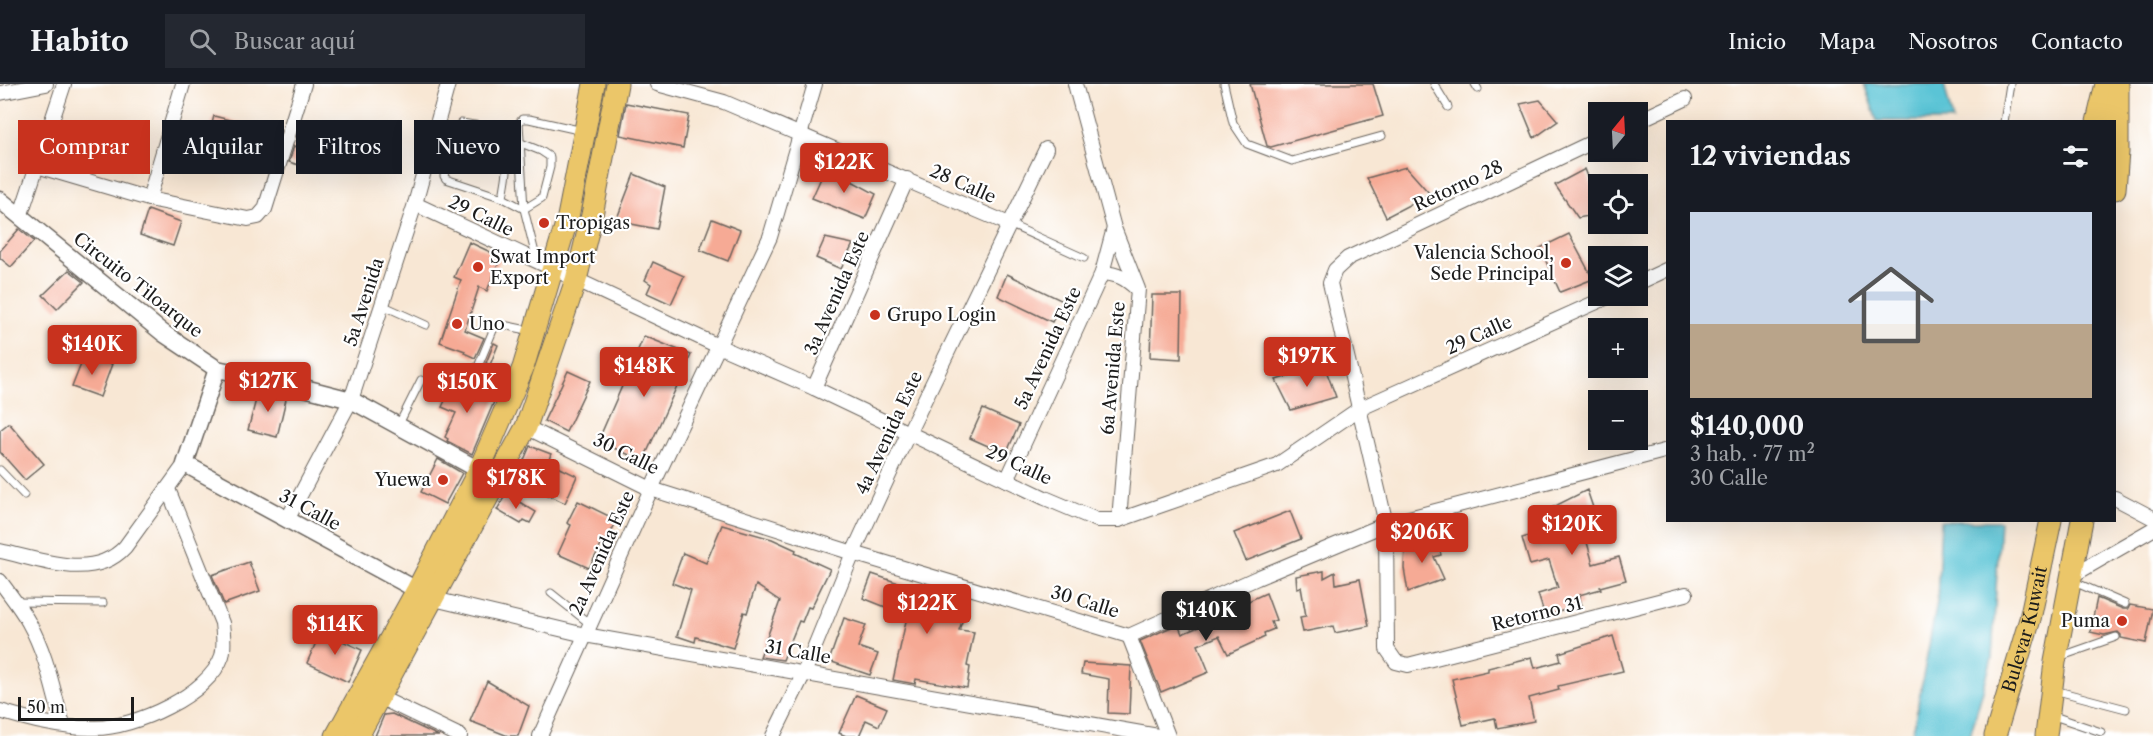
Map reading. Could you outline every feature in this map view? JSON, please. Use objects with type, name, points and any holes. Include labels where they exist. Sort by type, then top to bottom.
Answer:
[{"type":"main road","points":[[358,736],[379,697],[426,595],[523,368],[534,331],[545,267],[568,217],[594,84]]},
{"type":"main road","points":[[336,736],[426,595],[526,427],[576,280],[592,215],[617,84]]},
{"type":"main road","points":[[2097,120],[2106,84]]},
{"type":"main road","points":[[2116,177],[2118,84]]},
{"type":"main road","name":"Bulevar Kuwait","points":[[1995,736],[2030,619],[2050,522]]},
{"type":"main road","name":"Bulevar Kuwait","points":[[2046,736],[2056,660],[2082,522]]},
{"type":"main road","points":[[2006,736],[2027,649],[2030,619]]},
{"type":"main road","points":[[2036,736],[2056,660]]},
{"type":"street","points":[[0,93],[46,84]]},
{"type":"street","points":[[53,120],[64,84]]},
{"type":"street","points":[[149,199],[183,84]]},
{"type":"street","points":[[65,174],[149,199],[236,218],[258,217],[265,209],[304,84]]},
{"type":"street","name":"5a Avenida","points":[[287,520],[351,400],[415,204],[448,84]]},
{"type":"street","name":"28 Calle","points":[[657,84],[724,102],[1009,224]]},
{"type":"street","name":"2a Avenida Este","points":[[540,736],[651,489],[770,237],[815,84]]},
{"type":"street","name":"6a Avenida Este","points":[[1075,84],[1114,228],[1138,289],[1119,520]]},
{"type":"street","points":[[1648,116],[1685,99]]},
{"type":"street","name":"Retorno 28","points":[[1359,409],[1330,282],[1335,270],[1348,258],[1588,144]]},
{"type":"street","name":"4a Avenida Este","points":[[773,736],[804,673],[853,553],[909,432],[1046,149]]},
{"type":"street","points":[[20,217],[35,174]]},
{"type":"street","name":"3a Avenida Este","points":[[814,388],[907,179]]},
{"type":"street","name":"Circuito Tiloarque","points":[[0,200],[163,333],[217,369]]},
{"type":"street","name":"29 Calle","points":[[415,204],[545,267],[814,388],[1097,520],[1119,520],[1277,465],[1359,409],[1588,306]]},
{"type":"street","name":"5a Avenida Este","points":[[1007,480],[1102,273],[1114,228]]},
{"type":"street","points":[[1648,278],[1666,270]]},
{"type":"street","points":[[1102,273],[1126,278],[1138,289]]},
{"type":"street","points":[[0,551],[81,567],[100,564],[116,557],[185,464],[217,369],[351,400],[479,470]]},
{"type":"street","points":[[1359,409],[1386,524]]},
{"type":"street","name":"30 Calle","points":[[526,427],[651,489],[1129,636],[1257,578],[1386,524],[1666,451]]},
{"type":"street","name":"31 Calle","points":[[185,464],[426,595],[804,673],[1158,736]]},
{"type":"street","points":[[0,711],[70,731],[115,727],[179,702],[206,680],[222,656],[224,641],[222,623],[168,489]]},
{"type":"street","points":[[2116,499],[2153,518]]},
{"type":"street","name":"Retorno 31","points":[[1386,524],[1388,649],[1396,662],[1408,665],[1686,594]]},
{"type":"street","points":[[2073,578],[2153,529]]},
{"type":"street","points":[[0,581],[29,622],[37,639],[70,731]]},
{"type":"street","points":[[1129,636],[1168,736]]},
{"type":"street","points":[[379,697],[460,736]]},
{"type":"lane","points":[[1224,84],[1233,123],[1247,144],[1292,161],[1382,136]]},
{"type":"lane","points":[[1434,84],[1448,107]]},
{"type":"lane","points":[[2004,120],[2010,84]]},
{"type":"lane","points":[[521,120],[586,131]]},
{"type":"lane","points":[[524,209],[542,198],[550,167],[550,157],[521,143],[524,209],[545,267]]},
{"type":"lane","points":[[445,174],[446,179],[503,198],[524,209]]},
{"type":"lane","points":[[503,198],[507,174]]},
{"type":"lane","name":"28 Calle","points":[[1009,224],[1084,258]]},
{"type":"lane","points":[[382,305],[426,326]]},
{"type":"lane","points":[[513,394],[481,376],[477,369],[494,328],[503,325],[534,331]]},
{"type":"lane","points":[[398,426],[421,380]]},
{"type":"lane","points":[[0,470],[24,495]]},
{"type":"lane","points":[[2073,578],[2125,604]]},
{"type":"lane","points":[[551,592],[587,629]]},
{"type":"lane","points":[[15,602],[103,603]]},
{"type":"lane","points":[[2056,660],[2116,637]]},
{"type":"lane","points":[[2052,689],[2126,709]]},
{"type":"lane","points":[[2049,714],[2101,732]]},
{"type":"water","points":[[1864,84],[1944,84],[1953,120],[1877,120]]},
{"type":"water","points":[[1941,522],[2000,522],[1992,658],[1970,736],[1912,736],[1937,602]]},
{"type":"building","points":[[1250,84],[1373,84],[1383,116],[1271,147],[1267,146]]},
{"type":"building","points":[[1540,100],[1558,121],[1534,138],[1520,104]]},
{"type":"building","points":[[626,103],[689,115],[683,148],[620,135]]},
{"type":"building","points":[[214,116],[230,120],[213,120]]},
{"type":"building","points":[[294,146],[296,147],[296,164],[289,162]]},
{"type":"building","points":[[826,167],[876,194],[865,219],[812,198]]},
{"type":"building","points":[[1406,167],[1430,194],[1386,217],[1367,178]]},
{"type":"building","points":[[1585,169],[1588,176],[1588,216],[1578,218],[1555,185]]},
{"type":"building","points":[[634,174],[665,187],[657,229],[616,221]]},
{"type":"building","points":[[148,210],[181,222],[173,246],[140,235]]},
{"type":"building","points":[[712,219],[740,230],[728,261],[700,250]]},
{"type":"building","points":[[19,229],[34,241],[11,267],[0,258],[0,251]]},
{"type":"building","name":"Valencia School, Sede Principal","points":[[1569,234],[1588,270],[1588,281],[1560,292],[1540,248]]},
{"type":"building","points":[[825,238],[853,244],[841,269],[816,258]]},
{"type":"building","points":[[469,242],[501,257],[487,291],[479,287],[465,330],[484,338],[475,358],[464,353],[465,351],[440,342],[461,280],[454,277]]},
{"type":"building","points":[[653,262],[684,276],[671,304],[647,293],[651,284],[645,280]]},
{"type":"building","points":[[69,270],[84,282],[57,309],[43,295]]},
{"type":"building","points":[[1007,274],[1063,301],[1052,322],[998,296]]},
{"type":"building","points":[[1152,295],[1182,295],[1181,359],[1150,357]]},
{"type":"building","points":[[644,336],[691,355],[643,461],[598,441]]},
{"type":"building","points":[[494,343],[498,345],[490,365],[486,363]]},
{"type":"building","points":[[85,354],[112,364],[100,397],[72,387]]},
{"type":"building","points":[[1324,365],[1336,397],[1291,410],[1276,380]]},
{"type":"building","points":[[568,371],[590,381],[566,432],[544,421]]},
{"type":"building","points":[[455,379],[496,397],[472,454],[447,441],[445,437],[456,413],[442,407]]},
{"type":"building","points":[[259,388],[287,395],[277,437],[248,430]]},
{"type":"building","points":[[983,409],[1019,425],[1006,454],[970,438]]},
{"type":"building","points":[[9,423],[44,464],[25,480],[0,452],[0,430]]},
{"type":"building","points":[[530,446],[551,454],[548,462],[577,476],[565,503],[537,490],[540,484],[518,474]]},
{"type":"building","name":"Yuewa","points":[[438,459],[462,473],[445,504],[421,492]]},
{"type":"building","points":[[1587,490],[1601,531],[1585,535],[1593,564],[1619,557],[1626,580],[1579,595],[1582,605],[1545,616],[1538,594],[1558,588],[1549,560],[1530,565],[1522,538],[1563,526],[1553,507]]},
{"type":"building","points":[[506,494],[536,512],[530,523],[524,520],[521,524],[497,510]]},
{"type":"building","points":[[578,501],[617,520],[589,568],[558,554],[571,525],[567,523]]},
{"type":"building","points":[[1290,511],[1301,539],[1246,561],[1234,533]]},
{"type":"building","points":[[722,525],[772,539],[796,550],[795,553],[830,569],[811,608],[808,607],[802,622],[799,621],[783,660],[760,657],[780,601],[756,585],[747,613],[744,612],[733,648],[696,637],[695,642],[677,636],[691,590],[672,583],[683,553],[706,563]]},
{"type":"building","points":[[1436,535],[1441,555],[1434,557],[1444,579],[1408,592],[1404,568],[1405,546]]},
{"type":"building","points":[[249,562],[260,591],[224,604],[212,575]]},
{"type":"building","points":[[1324,571],[1324,578],[1335,572],[1336,584],[1360,579],[1369,626],[1335,633],[1333,626],[1303,632],[1300,617],[1306,616],[1301,587],[1297,588],[1296,576]]},
{"type":"building","points":[[872,574],[967,608],[959,630],[974,632],[967,666],[970,667],[967,688],[916,679],[915,684],[893,680],[910,603],[897,600],[893,610],[863,598]]},
{"type":"building","points":[[1266,593],[1276,620],[1271,622],[1274,629],[1264,633],[1265,637],[1228,654],[1219,636],[1198,645],[1209,672],[1161,692],[1140,641],[1178,624],[1182,634],[1213,621],[1211,618]]},
{"type":"building","name":"Puma","points":[[2097,598],[2123,609],[2128,609],[2130,605],[2153,609],[2146,643],[2121,638],[2118,632],[2104,635],[2090,632]]},
{"type":"building","points":[[844,618],[866,625],[858,647],[878,654],[870,675],[829,661]]},
{"type":"building","points":[[321,631],[362,650],[348,682],[307,663]]},
{"type":"building","points":[[1613,636],[1623,671],[1558,686],[1559,690],[1529,698],[1534,721],[1497,728],[1495,718],[1463,725],[1452,679],[1488,671],[1488,668],[1532,657],[1535,668],[1561,661],[1559,653]]},
{"type":"building","points":[[1083,663],[1131,666],[1129,714],[1108,713],[1109,679],[1081,674]]},
{"type":"building","points":[[487,681],[529,706],[518,736],[508,736],[470,721]]},
{"type":"building","points":[[856,695],[887,708],[879,726],[866,720],[859,736],[846,736],[839,733]]},
{"type":"building","points":[[392,714],[439,736],[375,736],[384,715]]},
{"type":"place","name":"Tropigas","points":[[544,223]]},
{"type":"place","name":"Valencia School, Sede Principal","points":[[1566,263]]},
{"type":"place","name":"Swat Import Export","points":[[478,267]]},
{"type":"place","name":"Grupo Login","points":[[875,315]]},
{"type":"place","name":"Uno","points":[[457,324]]},
{"type":"place","name":"Yuewa","points":[[443,480]]},
{"type":"place","name":"Puma","points":[[2122,621]]}]
